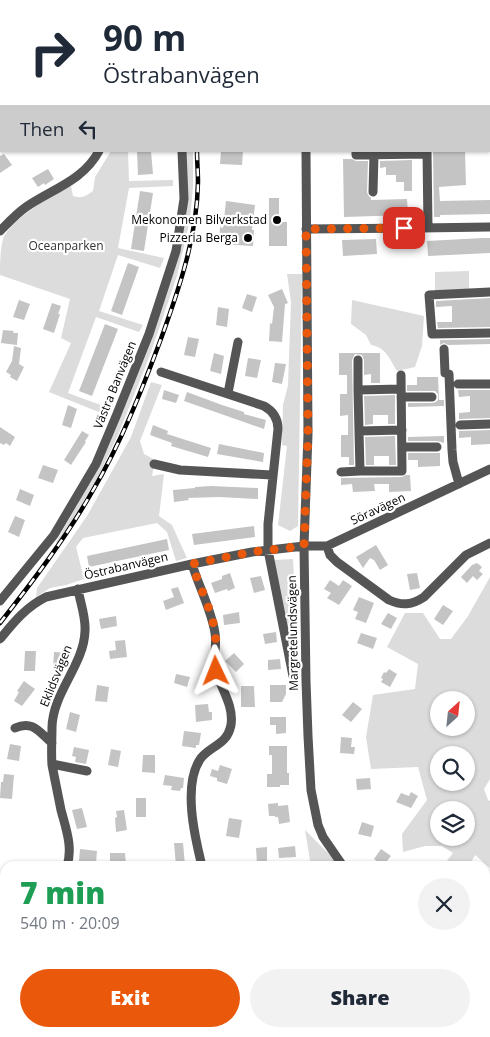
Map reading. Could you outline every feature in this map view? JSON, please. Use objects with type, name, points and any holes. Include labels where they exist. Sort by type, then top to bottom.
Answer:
[{"type":"street","points":[[0,231],[25,208],[57,190],[82,172],[90,165],[98,152]]},
{"type":"street","name":"Västra Banvägen","points":[[0,601],[54,535],[96,464],[117,414],[149,334],[176,251],[184,199],[182,152]]},
{"type":"street","name":"Margretelundsvägen","points":[[306,152],[308,434],[304,546],[306,690],[311,790],[318,825],[340,861]]},
{"type":"street","points":[[356,152],[356,155],[374,155],[427,152],[428,228]]},
{"type":"street","points":[[373,192],[374,155]]},
{"type":"street","points":[[306,229],[490,227]]},
{"type":"street","points":[[490,292],[429,294],[432,334],[490,333]]},
{"type":"street","points":[[228,393],[238,342]]},
{"type":"street","points":[[444,349],[445,372],[449,374],[453,462],[460,484]]},
{"type":"street","points":[[358,360],[360,471]]},
{"type":"street","points":[[161,372],[264,406],[276,417],[278,429],[272,475],[268,550],[292,676]]},
{"type":"street","name":"Söravägen","points":[[341,472],[402,472],[401,375]]},
{"type":"street","points":[[458,384],[490,384]]},
{"type":"street","points":[[358,390],[432,397]]},
{"type":"street","points":[[460,425],[490,424]]},
{"type":"street","points":[[359,431],[402,430]]},
{"type":"street","points":[[402,447],[437,447]]},
{"type":"street","points":[[154,464],[180,470],[272,475]]},
{"type":"street","name":"Söravägen","points":[[304,546],[327,546],[490,469]]},
{"type":"street","points":[[327,546],[330,555],[336,562],[389,600],[406,604],[417,602],[424,597],[466,555],[490,543]]},
{"type":"street","name":"Östrabanvägen","points":[[0,639],[22,613],[34,603],[46,597],[252,552],[304,546]]},
{"type":"street","points":[[192,564],[215,631],[216,671],[230,707],[231,716],[231,726],[228,735],[201,759],[194,777],[191,803],[194,834],[201,861]]},
{"type":"street","name":"Eklidsvägen","points":[[69,861],[69,840],[52,764],[52,724],[56,703],[77,661],[84,642],[86,631],[78,589]]},
{"type":"street","points":[[15,728],[21,725],[34,727],[52,743]]},
{"type":"street","points":[[52,764],[87,771]]},
{"type":"green space","name":"Oceanparken","points":[[110,152],[128,152],[129,181],[173,180],[173,186],[129,188],[118,248],[164,258],[160,268],[118,255],[99,311],[143,325],[139,332],[96,317],[68,393],[109,408],[106,415],[49,392],[71,343],[61,338],[70,299],[0,275],[3,239],[14,224],[43,201],[71,186],[73,196],[79,197],[88,194],[93,191],[95,177]]},
{"type":"green space","points":[[185,152],[193,152],[193,187],[190,220],[177,276],[150,355],[118,435],[96,481],[58,544],[56,542],[108,447],[175,261],[187,212]]},
{"type":"green space","points":[[469,271],[469,291],[435,292],[435,272]]},
{"type":"green space","points":[[287,274],[302,274],[298,526],[290,531],[278,525],[287,446],[282,445],[283,405],[288,385],[291,302]]},
{"type":"green space","points":[[352,300],[424,316],[422,346],[415,367],[397,371],[384,351],[371,345],[366,335],[351,324]]},
{"type":"green space","points":[[151,382],[162,385],[140,441],[144,454],[155,460],[152,476],[164,474],[159,516],[172,525],[187,558],[176,561],[167,532],[157,523],[83,538],[76,547],[84,579],[50,588],[36,597],[37,588],[87,516],[131,437]]},
{"type":"green space","points":[[293,559],[298,666],[291,652],[274,573],[275,560]]},
{"type":"green space","points":[[490,577],[490,779],[484,789],[490,801],[490,861],[482,861],[475,855],[472,861],[447,861],[453,853],[442,846],[475,846],[475,801],[430,801],[430,846],[403,852],[402,834],[427,800],[418,767],[371,769],[366,737],[373,695],[415,689],[418,664],[387,647],[405,613],[423,613],[440,639],[451,639],[468,616]]},
{"type":"green space","points":[[305,830],[336,861],[310,861]]},
{"type":"building","points":[[137,152],[151,152],[153,174],[138,175]]},
{"type":"building","points":[[221,152],[243,152],[242,165],[220,164]]},
{"type":"building","points":[[433,152],[465,152],[466,185],[439,187],[440,201],[490,200],[490,214],[440,215],[440,217],[434,217]]},
{"type":"building","points":[[4,154],[12,165],[0,173],[0,156]]},
{"type":"building","points":[[343,159],[368,161],[367,192],[371,200],[407,199],[408,215],[344,217]]},
{"type":"building","points":[[412,160],[412,191],[404,191],[404,182],[396,182],[396,175],[386,175],[386,167],[380,168],[380,161]]},
{"type":"building","points":[[48,169],[54,179],[38,187],[32,178]]},
{"type":"building","points":[[140,191],[153,193],[144,251],[131,249]]},
{"type":"building","points":[[269,198],[279,198],[279,222],[287,222],[287,246],[269,246]]},
{"type":"building","points":[[226,201],[255,205],[252,230],[254,230],[253,246],[219,244],[220,227],[223,228]]},
{"type":"building","points":[[490,238],[490,253],[428,256],[427,241]]},
{"type":"building","points":[[376,239],[377,254],[343,256],[342,240]]},
{"type":"building","points":[[128,263],[139,267],[122,315],[111,311]]},
{"type":"building","points":[[282,289],[288,303],[285,304],[282,342],[269,341],[270,323],[272,324],[274,307],[268,295]]},
{"type":"building","points":[[247,294],[257,297],[252,312],[242,308]]},
{"type":"building","points":[[490,298],[490,327],[438,328],[437,322],[452,322],[452,306],[436,307],[436,301]]},
{"type":"building","points":[[19,300],[30,304],[24,320],[13,317]]},
{"type":"building","points":[[52,303],[61,306],[54,333],[43,329]]},
{"type":"building","points":[[218,307],[229,309],[227,327],[216,325]]},
{"type":"building","points":[[105,324],[118,329],[92,396],[79,391]]},
{"type":"building","points":[[3,330],[18,333],[17,345],[1,343]]},
{"type":"building","points":[[188,337],[199,339],[195,357],[184,355]]},
{"type":"building","points":[[490,339],[490,344],[448,345],[444,343],[440,345],[440,340]]},
{"type":"building","points":[[14,346],[21,348],[19,364],[24,367],[17,381],[6,372],[12,361]]},
{"type":"building","points":[[214,353],[224,356],[221,374],[210,371]]},
{"type":"building","points":[[339,353],[380,353],[380,383],[371,383],[371,374],[364,375],[362,355],[355,354],[352,360],[354,465],[349,465],[349,457],[341,457],[341,435],[348,435],[348,415],[340,416],[340,394],[347,394],[347,375],[339,375]]},
{"type":"building","points":[[248,358],[261,360],[257,378],[245,376]]},
{"type":"building","points":[[275,363],[286,364],[282,384],[272,382]]},
{"type":"building","points":[[417,377],[438,377],[439,400],[444,400],[444,406],[408,407],[408,403],[432,403],[438,400],[438,394],[435,391],[407,391],[407,385],[417,385]]},
{"type":"building","points":[[164,390],[179,395],[176,403],[162,399]]},
{"type":"building","points":[[458,390],[490,390],[490,418],[459,419],[459,413],[470,412],[470,396],[459,397]]},
{"type":"building","points":[[187,392],[244,412],[244,414],[266,420],[264,429],[184,401]]},
{"type":"building","points":[[395,395],[395,424],[388,424],[388,415],[373,415],[373,424],[365,425],[364,396]]},
{"type":"building","points":[[68,405],[77,409],[71,428],[62,425]]},
{"type":"building","points":[[153,425],[168,431],[167,434],[211,448],[208,457],[171,446],[172,443],[150,435]]},
{"type":"building","points":[[0,427],[15,437],[10,446],[6,443],[4,445],[0,443]]},
{"type":"building","points":[[490,430],[490,444],[471,445],[471,437],[459,438],[459,431]]},
{"type":"building","points":[[82,431],[89,435],[71,465],[64,460]]},
{"type":"building","points":[[395,436],[396,465],[389,465],[389,456],[374,456],[374,465],[366,465],[365,437]]},
{"type":"building","points":[[444,436],[444,443],[437,441],[408,441],[408,437]]},
{"type":"building","points":[[219,444],[264,453],[263,462],[217,454]]},
{"type":"building","points":[[408,453],[440,453],[440,466],[418,467],[418,460],[408,460]]},
{"type":"building","points":[[43,465],[58,470],[53,483],[38,478]]},
{"type":"building","points":[[410,475],[411,491],[389,492],[389,484],[374,484],[375,491],[353,492],[352,484],[341,485],[341,478],[402,477]]},
{"type":"building","points":[[211,486],[258,488],[258,499],[188,498],[189,500],[174,502],[173,490]]},
{"type":"building","points":[[20,489],[34,495],[30,506],[16,500]]},
{"type":"building","points":[[15,516],[25,520],[19,537],[8,532]]},
{"type":"building","points":[[254,526],[255,537],[194,545],[192,534]]},
{"type":"building","points":[[167,539],[169,550],[89,567],[87,556]]},
{"type":"building","points":[[376,545],[388,565],[380,570],[374,560],[370,558],[363,568],[356,557]]},
{"type":"building","points":[[477,563],[482,567],[479,571],[483,574],[477,580],[473,576],[467,583],[461,577],[472,565]]},
{"type":"building","points":[[230,573],[235,588],[215,593],[211,583],[222,579],[222,576]]},
{"type":"building","points":[[417,573],[420,588],[410,590],[407,574]]},
{"type":"building","points":[[261,576],[265,590],[254,593],[250,578]]},
{"type":"building","points":[[330,580],[339,586],[343,580],[352,586],[339,605],[327,598],[331,593],[324,589]]},
{"type":"building","points":[[178,587],[184,603],[166,610],[163,601],[174,597],[171,589]]},
{"type":"building","points":[[359,597],[374,603],[366,623],[355,619],[358,612],[353,610]]},
{"type":"building","points":[[443,605],[453,611],[443,625],[434,619]]},
{"type":"building","points":[[239,612],[240,623],[224,625],[223,615]]},
{"type":"building","points":[[388,613],[397,618],[391,629],[381,624]]},
{"type":"building","points":[[116,616],[117,626],[101,629],[99,619]]},
{"type":"building","points":[[276,632],[277,642],[265,644],[263,634]]},
{"type":"building","points":[[361,633],[377,638],[373,649],[357,643]]},
{"type":"building","points":[[125,640],[127,657],[110,659],[109,651],[116,650],[115,641]]},
{"type":"building","points":[[25,651],[36,651],[35,671],[24,671]]},
{"type":"building","points":[[54,652],[69,653],[68,663],[62,663],[62,670],[53,670]]},
{"type":"building","points":[[234,653],[244,664],[236,672],[225,661]]},
{"type":"building","points":[[280,659],[281,669],[268,670],[268,660]]},
{"type":"building","points":[[389,669],[397,674],[390,687],[381,682],[384,672],[386,673]]},
{"type":"building","points":[[176,674],[190,677],[187,687],[174,683]]},
{"type":"building","points":[[24,681],[35,689],[22,706],[14,701],[19,692],[17,691]]},
{"type":"building","points":[[97,685],[109,687],[107,702],[95,701]]},
{"type":"building","points":[[270,685],[286,685],[286,694],[282,702],[270,702]]},
{"type":"building","points":[[241,686],[254,686],[255,707],[241,707]]},
{"type":"building","points":[[353,702],[362,709],[351,722],[342,715]]},
{"type":"building","points":[[208,704],[209,712],[212,712],[212,720],[196,722],[195,705]]},
{"type":"building","points":[[70,712],[80,715],[76,732],[66,729]]},
{"type":"building","points":[[270,717],[286,717],[286,733],[276,734],[276,725],[270,725]]},
{"type":"building","points":[[184,731],[201,733],[199,745],[196,745],[196,748],[182,746]]},
{"type":"building","points":[[341,737],[352,738],[351,747],[355,747],[354,754],[340,753]]},
{"type":"building","points":[[10,744],[21,746],[19,761],[7,759]]},
{"type":"building","points":[[269,746],[287,746],[289,785],[267,787],[267,774],[272,774],[272,755],[269,755]]},
{"type":"building","points":[[74,747],[89,750],[86,764],[75,762],[76,757],[72,756]]},
{"type":"building","points":[[111,749],[121,751],[118,767],[108,765]]},
{"type":"building","points":[[143,755],[155,755],[155,773],[142,772]]},
{"type":"building","points":[[220,765],[232,769],[227,784],[217,781],[217,778],[210,776],[212,769],[218,771]]},
{"type":"building","points":[[4,774],[14,775],[12,799],[0,798],[1,782],[3,782]]},
{"type":"building","points":[[165,775],[184,778],[183,788],[180,791],[171,790],[172,786],[163,785]]},
{"type":"building","points":[[370,778],[371,789],[357,790],[356,779]]},
{"type":"building","points":[[411,792],[418,796],[411,808],[396,802],[401,793],[409,796]]},
{"type":"building","points":[[136,798],[146,798],[146,817],[136,817]]},
{"type":"building","points":[[278,803],[278,806],[288,805],[290,822],[279,824],[278,817],[269,816],[268,804]]},
{"type":"building","points":[[82,808],[87,827],[77,829],[72,810]]},
{"type":"building","points":[[124,810],[127,830],[116,832],[116,811]]},
{"type":"building","points":[[229,818],[242,820],[239,838],[226,836]]},
{"type":"building","points":[[362,822],[374,826],[371,837],[358,834]]},
{"type":"building","points":[[174,843],[183,843],[185,861],[176,861]]},
{"type":"building","points":[[295,846],[296,857],[279,858],[278,848]]},
{"type":"building","points":[[267,847],[267,861],[257,861],[256,848]]},
{"type":"building","points":[[80,849],[97,851],[96,861],[79,861]]},
{"type":"building","points":[[381,849],[391,856],[387,861],[377,861],[374,859]]},
{"type":"building","points":[[110,853],[125,853],[126,861],[110,861]]},
{"type":"railway","points":[[0,623],[48,559],[82,509],[103,473],[139,396],[169,317],[191,241],[197,202],[197,152]]},
{"type":"place","name":"Mekonomen Bilverkstad","points":[[277,220]]},
{"type":"place","name":"Pizzeria Berga","points":[[248,238]]},
{"type":"route","points":[[216,671],[215,631],[192,564],[252,552],[304,546],[308,434],[306,229],[404,228]]}]
